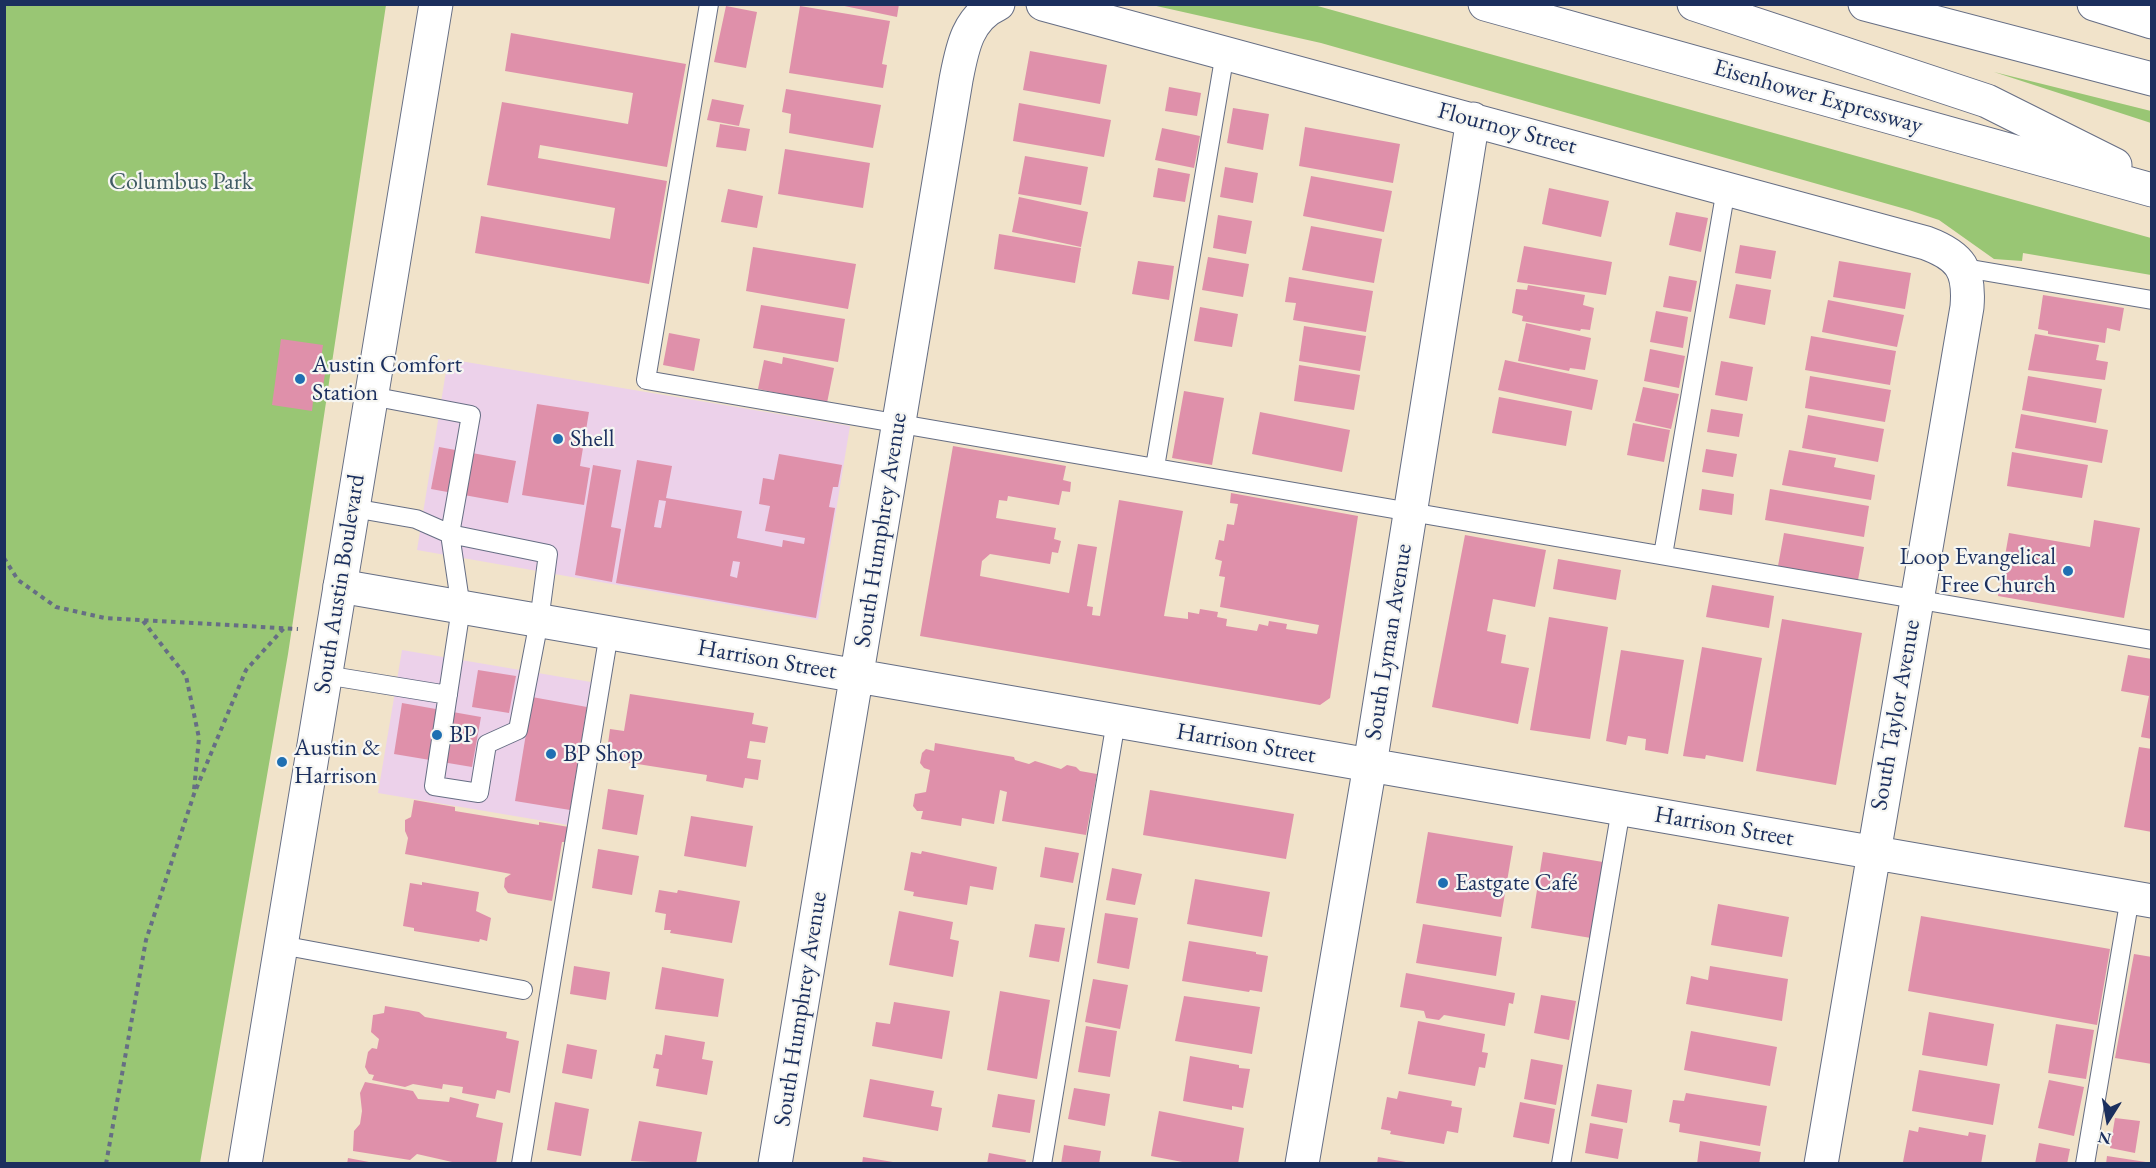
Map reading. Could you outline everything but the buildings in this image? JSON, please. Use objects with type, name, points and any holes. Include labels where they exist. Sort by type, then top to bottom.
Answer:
[{"type":"main road","name":"South Austin Boulevard","points":[[244,1164],[436,4]]},
{"type":"main road","name":"Flournoy Street","points":[[1043,4],[1926,243],[1946,250],[1965,268]]},
{"type":"main road","name":"Eisenhower Expressway","points":[[1485,4],[2151,190]]},
{"type":"main road","points":[[1694,4],[1987,101],[2151,183]]},
{"type":"main road","points":[[1865,4],[2151,80]]},
{"type":"main road","points":[[2094,4],[2151,22]]},
{"type":"main road","name":"South Humphrey Avenue","points":[[775,1164],[961,51],[968,30],[992,7]]},
{"type":"main road","name":"South Lyman Avenue","points":[[1302,1164],[1370,765],[1473,119]]},
{"type":"main road","name":"South Taylor Avenue","points":[[1821,1164],[1872,852],[1967,307],[1969,289],[1965,268]]},
{"type":"main road","name":"Harrison Street","points":[[340,586],[2141,899]]},
{"type":"lane","points":[[709,4],[646,380],[2151,640]]},
{"type":"lane","points":[[1155,467],[1225,53]]},
{"type":"lane","points":[[1663,555],[1726,189]]},
{"type":"lane","points":[[1965,268],[2151,300]]},
{"type":"lane","points":[[353,508],[416,519],[450,534],[548,554],[539,621],[518,730],[487,744],[479,793],[434,786],[461,608],[450,534],[471,415],[372,396]]},
{"type":"lane","points":[[521,1164],[609,633]]},
{"type":"lane","points":[[325,675],[448,695]]},
{"type":"lane","points":[[1042,1164],[1116,721]]},
{"type":"lane","points":[[1561,1164],[1621,809]]},
{"type":"lane","points":[[2085,1164],[2141,899]]},
{"type":"lane","points":[[281,945],[523,990]]},
{"type":"path","points":[[4,558],[18,580],[56,607],[105,618],[298,629]]},
{"type":"path","points":[[143,621],[186,676],[199,738],[194,794]]},
{"type":"path","points":[[106,1164],[146,940],[194,794],[246,670],[285,627]]},
{"type":"shaded area","points":[[448,359],[850,426],[818,620],[417,550]]},
{"type":"shaded area","points":[[402,650],[591,682],[568,825],[378,793]]},
{"type":"green space","name":"Columbus Park","points":[[5,5],[386,5],[288,654],[200,1163],[5,1164]]},
{"type":"green space","points":[[1152,5],[1314,5],[2151,238],[2151,275],[2023,253],[2022,261],[1994,259],[1939,220],[1909,210],[1321,43]]},
{"type":"green space","points":[[1994,72],[2151,111],[2151,123]]},
{"type":"place","name":"Austin Comfort Station","points":[[300,379]]},
{"type":"place","name":"Shell","points":[[558,439]]},
{"type":"place","name":"Loop Evangelical Free Church","points":[[2068,571]]},
{"type":"place","name":"BP","points":[[437,735]]},
{"type":"place","name":"BP Shop","points":[[551,754]]},
{"type":"place","name":"Austin & Harrison","points":[[282,762]]},
{"type":"place","name":"Eastgate Café","points":[[1443,883]]}]
